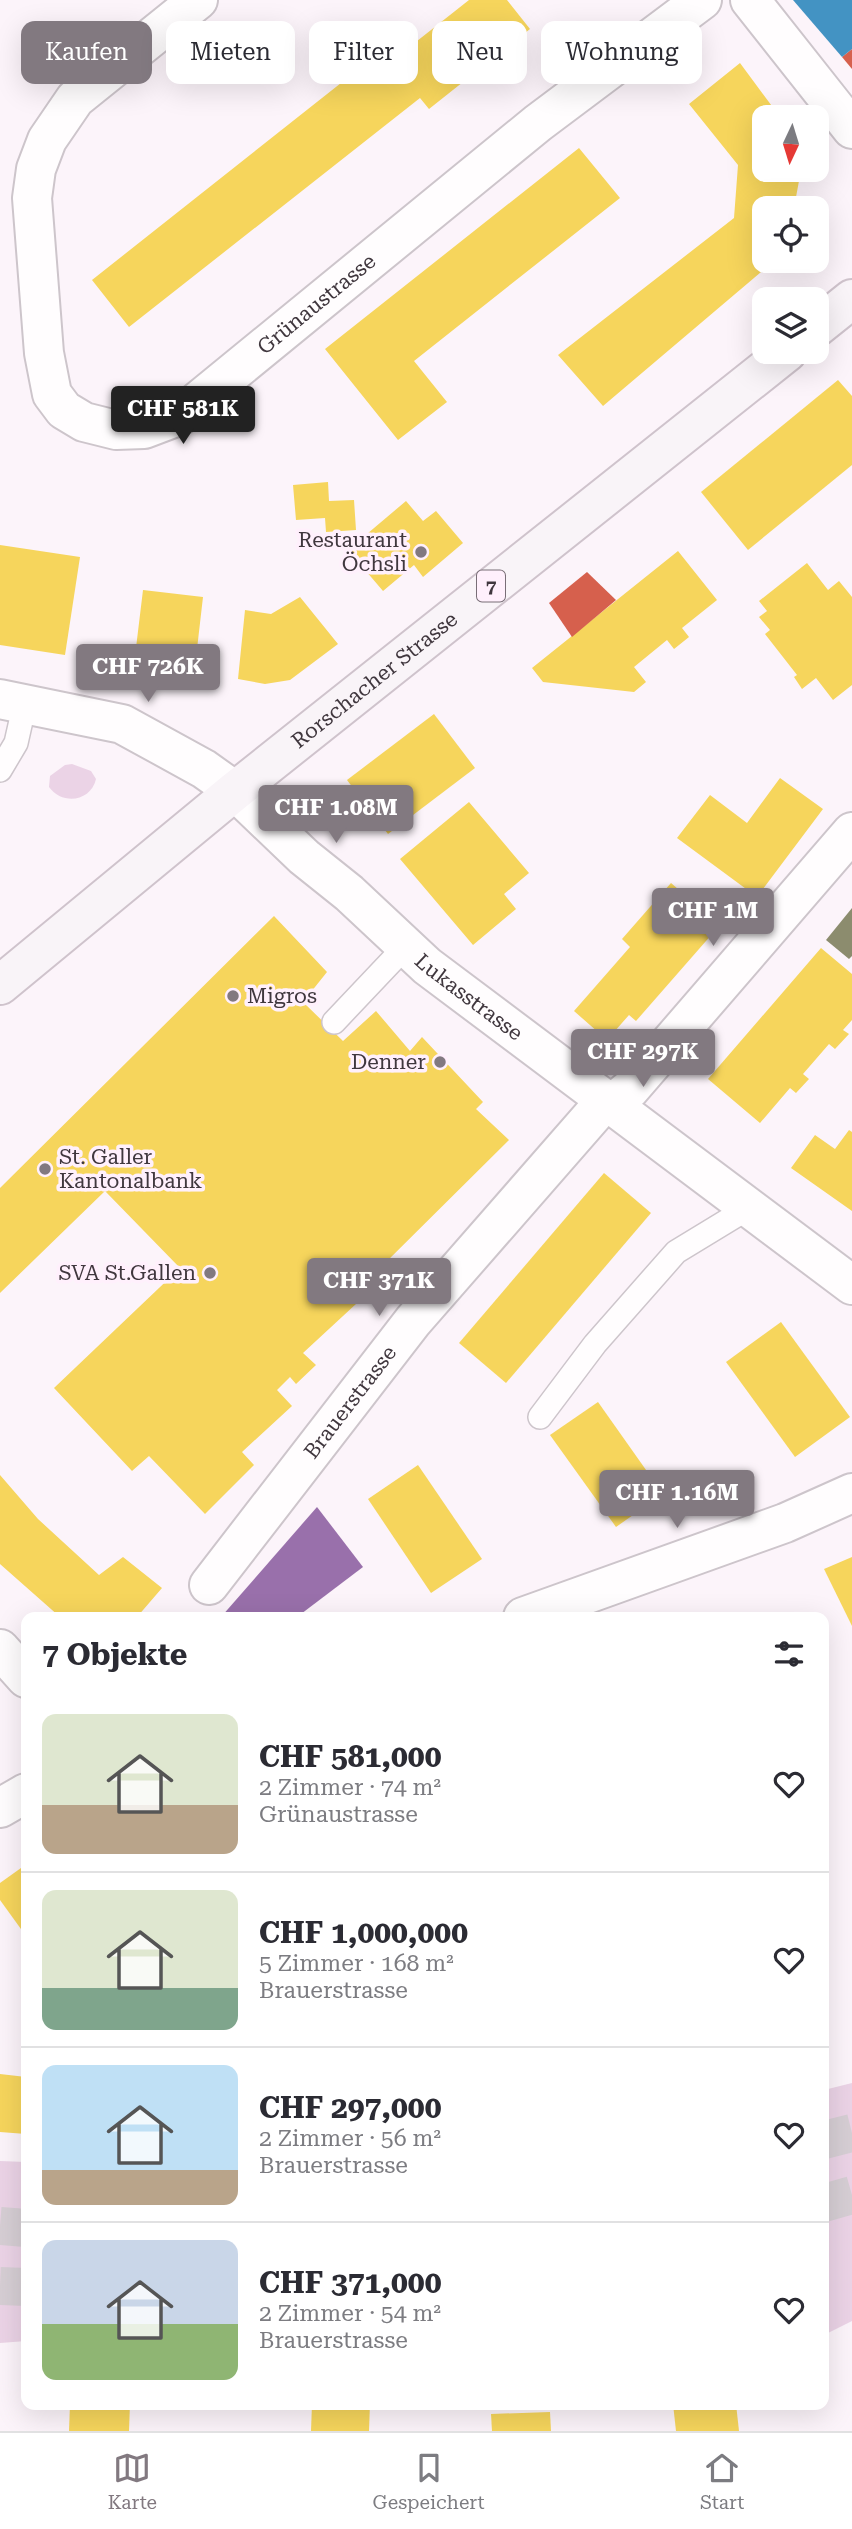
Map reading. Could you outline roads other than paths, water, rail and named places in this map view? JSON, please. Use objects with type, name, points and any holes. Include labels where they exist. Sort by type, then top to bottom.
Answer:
[{"type":"main road","points":[[829,317],[852,299]]},
{"type":"main road","name":"Rorschacher Strasse","points":[[0,985],[235,791],[771,364]]},
{"type":"street","name":"Grünaustrasse","points":[[198,0],[75,99],[53,130],[36,169],[32,198],[44,353],[52,394],[64,410],[84,422],[116,430],[144,429],[181,415],[538,123],[702,0]]},
{"type":"street","points":[[750,0],[852,129]]},
{"type":"street","name":"Lukasstrasse","points":[[13,701],[122,724],[204,769],[235,791],[405,947],[852,1285]]},
{"type":"street","name":"Brauerstrasse","points":[[209,1585],[414,1321],[610,1101],[630,1089],[852,832]]},
{"type":"street","points":[[537,1612],[785,1523],[852,1493]]},
{"type":"street","points":[[0,1649],[21,1672]]},
{"type":"street","points":[[0,1808],[21,1796]]},
{"type":"lane","points":[[0,770],[16,743],[13,701]]},
{"type":"lane","points":[[334,1022],[405,947]]},
{"type":"lane","points":[[540,1417],[595,1344],[676,1252],[750,1207]]},
{"type":"tunnel","points":[[829,2139],[852,2133]]},
{"type":"tunnel","points":[[829,2202],[852,2195]]},
{"type":"tunnel","points":[[0,2226],[21,2228]]},
{"type":"tunnel","points":[[0,2286],[21,2287]]},
{"type":"place","name":"Restaurant Öchsli","points":[[421,552]]},
{"type":"place","name":"Migros","points":[[233,996]]},
{"type":"place","name":"Denner","points":[[440,1062]]},
{"type":"place","name":"St. Galler Kantonalbank","points":[[45,1169]]},
{"type":"place","name":"SVA St.Gallen","points":[[210,1273]]}]
